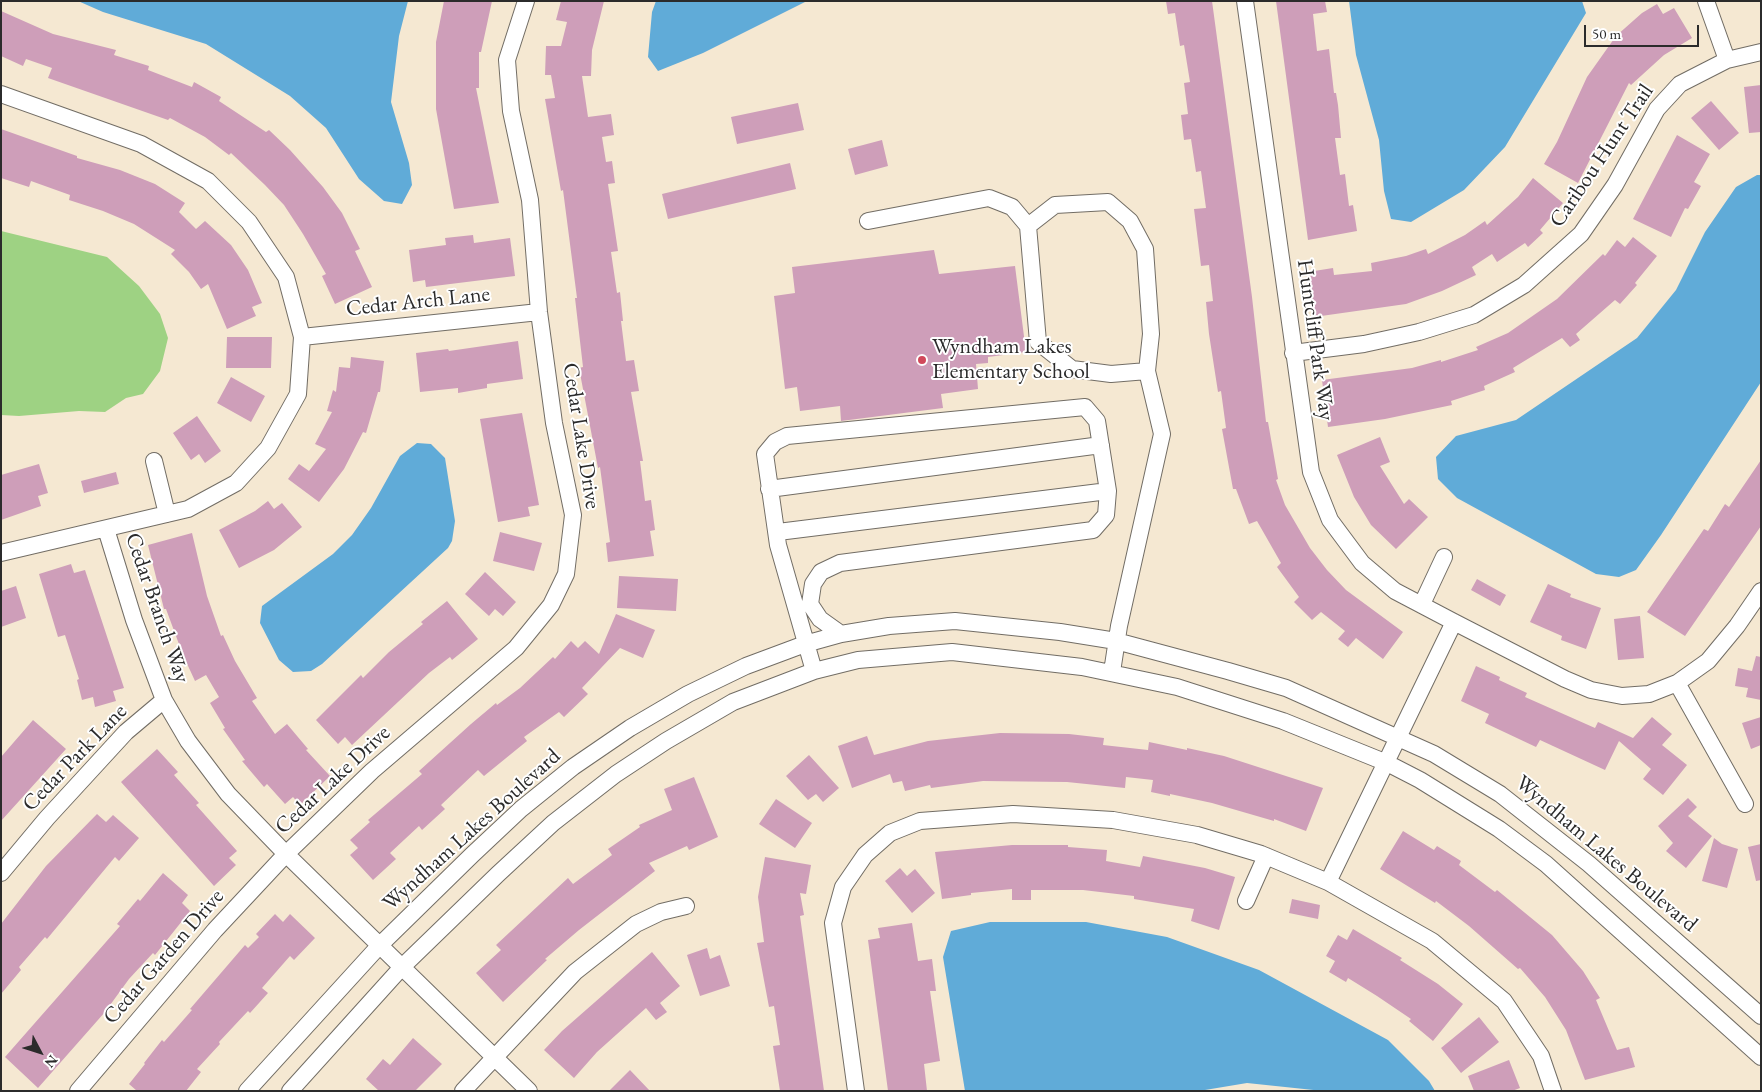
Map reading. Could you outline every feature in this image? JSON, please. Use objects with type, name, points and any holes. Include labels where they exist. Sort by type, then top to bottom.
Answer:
[{"type":"street","name":"Cedar Lake Drive","points":[[286,854],[372,771],[516,648],[551,605],[558,592],[569,558],[573,515],[554,424],[539,312],[530,200],[511,111],[507,60],[526,1]]},
{"type":"street","name":"Huntcliff Park Way","points":[[1245,1],[1311,472],[1330,520],[1362,563],[1395,591],[1565,679],[1591,690],[1622,696],[1649,694],[1677,682],[1708,661],[1737,626],[1761,591]]},
{"type":"street","points":[[1706,1],[1727,60],[1761,52]]},
{"type":"street","name":"Caribou Hunt Trail","points":[[1293,352],[1364,344],[1419,332],[1474,315],[1524,285],[1582,234],[1615,185],[1657,109],[1680,84],[1727,60]]},
{"type":"street","name":"Cedar Branch Way","points":[[1,94],[142,144],[208,181],[249,222],[286,277],[302,337],[298,394],[268,448],[236,483],[188,509],[106,529],[134,620],[164,700],[188,741],[228,794],[286,854],[529,1091]]},
{"type":"street","points":[[868,221],[989,198],[1012,206],[1028,226],[1038,342],[1072,369],[1111,374],[1147,371]]},
{"type":"street","points":[[1028,226],[1055,205],[1108,202],[1130,221],[1145,249],[1151,334],[1147,371],[1162,434],[1116,642],[1112,672]]},
{"type":"street","name":"Cedar Arch Lane","points":[[302,337],[539,312]]},
{"type":"street","points":[[814,671],[778,545],[778,532],[764,454],[775,442],[787,436],[1085,407],[1097,421],[1108,491],[1106,515],[1093,530],[840,563],[821,572],[813,584],[810,604],[820,619],[841,634]]},
{"type":"street","points":[[769,489],[1101,445]]},
{"type":"street","points":[[154,461],[168,514]]},
{"type":"street","points":[[778,532],[1108,491]]},
{"type":"street","points":[[1,553],[106,529]]},
{"type":"street","points":[[1422,604],[1444,557]]},
{"type":"street","name":"Wyndham Lakes Boulevard","points":[[247,1091],[380,945],[522,809],[573,767],[630,728],[688,694],[746,666],[805,644],[841,634],[889,626],[955,621],[1060,632],[1116,642],[1286,688],[1434,754],[1500,794],[1590,864],[1761,1016]]},
{"type":"street","points":[[1328,882],[1454,622]]},
{"type":"street","name":"Wyndham Lakes Boulevard","points":[[290,1091],[402,968],[553,823],[616,774],[666,741],[733,702],[814,671],[858,660],[952,652],[1004,656],[1112,672],[1177,688],[1283,721],[1387,763],[1420,780],[1499,829],[1546,864],[1761,1057]]},
{"type":"street","points":[[1677,682],[1745,804]]},
{"type":"street","name":"Cedar Park Lane","points":[[1,873],[47,818],[126,732],[164,700]]},
{"type":"street","points":[[856,1091],[833,923],[843,888],[865,855],[890,833],[920,821],[1013,814],[1113,820],[1197,835],[1266,856],[1328,882],[1432,941],[1504,1001],[1541,1056],[1553,1091]]},
{"type":"street","name":"Cedar Garden Drive","points":[[78,1091],[215,930],[286,854]]},
{"type":"street","points":[[1246,902],[1266,856]]},
{"type":"street","points":[[463,1091],[575,972],[636,924],[661,912],[686,906]]},
{"type":"green space","points":[[1,231],[107,257],[139,286],[160,314],[168,338],[160,371],[143,394],[126,398],[105,412],[79,411],[19,416],[1,415]]},
{"type":"water","points":[[78,1],[408,1],[399,36],[391,102],[409,163],[412,185],[402,204],[384,201],[359,179],[326,128],[290,96],[206,44],[103,12]]},
{"type":"water","points":[[656,1],[807,1],[703,53],[658,71],[648,57],[652,12]]},
{"type":"water","points":[[1349,1],[1582,1],[1586,13],[1505,147],[1464,190],[1411,222],[1391,219],[1384,191],[1379,140],[1356,55]]},
{"type":"water","points":[[1757,175],[1761,175],[1761,382],[1636,570],[1619,577],[1596,574],[1457,498],[1438,479],[1436,457],[1456,436],[1516,420],[1637,338],[1676,290],[1705,232],[1736,187]]},
{"type":"water","points":[[417,443],[431,444],[445,458],[455,521],[452,541],[448,548],[322,664],[311,671],[293,672],[279,660],[260,623],[262,606],[333,554],[352,535],[371,508],[400,456]]},
{"type":"water","points":[[990,922],[1086,922],[1167,937],[1259,970],[1388,1040],[1429,1081],[1435,1091],[1323,1091],[1247,1083],[1199,1091],[965,1091],[943,957],[951,931]]},
{"type":"building","points":[[444,1],[492,1],[481,52],[479,52],[479,88],[476,88],[499,203],[454,209],[436,109],[436,42]]},
{"type":"building","points":[[561,1],[604,1],[592,50],[591,76],[582,76],[588,117],[611,114],[614,135],[602,137],[606,162],[612,161],[615,183],[608,184],[618,251],[611,252],[617,293],[620,292],[623,321],[621,321],[626,361],[634,360],[639,391],[631,392],[643,461],[640,461],[645,501],[651,500],[655,530],[650,531],[654,556],[608,562],[606,543],[610,542],[600,467],[598,468],[579,368],[583,367],[575,298],[577,298],[563,190],[561,191],[545,99],[555,98],[551,75],[545,75],[546,46],[561,46],[567,22],[556,20]]},
{"type":"building","points":[[1166,1],[1212,1],[1252,297],[1266,422],[1268,422],[1278,479],[1276,480],[1285,505],[1310,548],[1327,570],[1346,590],[1403,632],[1383,659],[1356,638],[1348,647],[1338,639],[1345,631],[1321,612],[1312,620],[1294,602],[1299,597],[1277,567],[1281,563],[1257,521],[1249,524],[1236,489],[1233,489],[1222,429],[1226,428],[1221,391],[1218,392],[1209,334],[1206,302],[1213,301],[1209,265],[1201,266],[1194,209],[1206,208],[1201,171],[1196,172],[1191,139],[1184,140],[1181,115],[1188,114],[1184,83],[1190,82],[1184,45],[1180,46],[1175,13],[1168,14]]},
{"type":"building","points":[[1276,1],[1325,1],[1327,12],[1313,14],[1317,51],[1329,49],[1341,138],[1335,138],[1340,175],[1345,174],[1349,206],[1353,205],[1357,231],[1308,240]]},
{"type":"building","points":[[1657,4],[1663,14],[1674,8],[1692,38],[1664,55],[1631,85],[1629,83],[1578,183],[1544,164],[1557,142],[1587,77],[1616,36],[1642,13]]},
{"type":"building","points":[[1,11],[53,34],[116,50],[114,55],[149,66],[148,70],[192,87],[194,82],[221,97],[219,101],[266,132],[269,130],[323,187],[342,213],[360,249],[355,251],[372,287],[335,304],[322,276],[326,274],[284,205],[231,153],[229,155],[205,137],[170,118],[168,120],[48,78],[52,68],[26,59],[23,66],[1,56]]},
{"type":"building","points":[[1761,85],[1761,132],[1749,133],[1744,87]]},
{"type":"building","points":[[1711,101],[1739,133],[1719,150],[1691,118]]},
{"type":"building","points":[[798,103],[804,130],[737,144],[731,117]]},
{"type":"building","points":[[1,129],[77,156],[77,158],[120,170],[155,184],[185,203],[179,212],[196,229],[205,221],[231,245],[248,270],[262,303],[252,307],[256,316],[227,329],[208,284],[201,289],[189,272],[171,254],[175,250],[134,224],[69,200],[70,195],[31,181],[29,187],[1,178]]},
{"type":"building","points":[[1677,135],[1710,154],[1694,182],[1701,186],[1688,209],[1685,208],[1671,237],[1633,219]]},
{"type":"building","points":[[882,140],[888,166],[855,175],[848,149]]},
{"type":"building","points":[[790,163],[796,189],[668,219],[662,194]]},
{"type":"building","points":[[1533,178],[1563,203],[1540,230],[1543,233],[1528,247],[1525,243],[1497,262],[1492,254],[1472,267],[1476,275],[1442,291],[1406,304],[1314,317],[1308,272],[1333,268],[1334,275],[1372,271],[1371,263],[1406,256],[1426,249],[1428,254],[1465,235],[1485,221],[1487,225],[1518,197]]},
{"type":"building","points":[[473,235],[474,243],[510,238],[515,276],[426,287],[425,280],[413,282],[409,250],[446,245],[445,238]]},
{"type":"building","points":[[1633,237],[1657,256],[1635,283],[1637,285],[1620,304],[1615,300],[1576,334],[1580,340],[1570,347],[1562,338],[1513,368],[1515,372],[1484,386],[1485,390],[1451,401],[1452,405],[1385,419],[1328,427],[1322,380],[1412,368],[1441,360],[1441,362],[1478,350],[1476,347],[1508,333],[1557,299],[1603,254],[1605,256],[1617,240],[1625,247]]},
{"type":"building","points":[[934,250],[939,274],[1015,266],[1026,352],[988,357],[988,363],[976,364],[978,389],[941,394],[943,408],[841,421],[840,406],[800,411],[797,387],[785,389],[774,296],[795,293],[792,267]]},
{"type":"building","points":[[227,337],[272,337],[271,368],[226,368]]},
{"type":"building","points":[[518,341],[523,379],[487,384],[487,388],[458,393],[458,388],[420,392],[416,353],[448,349],[449,351]]},
{"type":"building","points":[[351,357],[384,361],[380,392],[378,392],[366,433],[363,432],[344,469],[319,502],[288,479],[299,464],[309,471],[326,449],[315,444],[332,412],[327,411],[333,390],[336,392],[339,367],[350,368]]},
{"type":"building","points":[[231,377],[265,396],[251,422],[217,403]]},
{"type":"building","points":[[522,413],[539,505],[528,507],[530,516],[498,522],[480,419]]},
{"type":"building","points":[[197,416],[221,451],[205,463],[199,454],[191,460],[173,433]]},
{"type":"building","points":[[1380,437],[1390,462],[1380,466],[1404,504],[1409,499],[1428,517],[1396,549],[1371,525],[1354,497],[1337,455]]},
{"type":"building","points":[[1761,460],[1761,526],[1685,636],[1647,612],[1704,529],[1708,531],[1725,504],[1729,507]]},
{"type":"building","points":[[39,464],[48,493],[38,496],[41,506],[1,520],[1,475]]},
{"type":"building","points":[[116,472],[119,484],[84,493],[81,481]]},
{"type":"building","points":[[268,501],[274,509],[282,503],[302,527],[274,550],[239,568],[219,530],[255,511]]},
{"type":"building","points":[[500,532],[542,543],[534,571],[493,561]]},
{"type":"building","points":[[192,533],[207,596],[221,636],[223,635],[235,661],[257,698],[252,701],[275,734],[287,724],[308,749],[306,750],[330,776],[300,805],[293,797],[285,804],[267,784],[264,787],[242,761],[245,760],[223,729],[225,728],[210,703],[219,697],[206,675],[195,681],[166,609],[164,609],[148,545]]},
{"type":"building","points":[[71,564],[74,573],[85,570],[124,688],[113,691],[116,701],[95,707],[93,697],[82,700],[77,680],[79,679],[65,635],[58,637],[39,574]]},
{"type":"building","points":[[485,572],[516,602],[503,616],[495,609],[489,616],[465,594]]},
{"type":"building","points":[[619,576],[678,579],[676,611],[617,608]]},
{"type":"building","points":[[1477,579],[1506,595],[1500,606],[1471,590]]},
{"type":"building","points":[[1548,584],[1571,594],[1570,597],[1601,608],[1586,649],[1561,640],[1562,636],[1530,622]]},
{"type":"building","points":[[16,586],[26,618],[1,627],[1,591]]},
{"type":"building","points":[[447,601],[478,639],[452,660],[450,657],[429,673],[352,745],[345,737],[338,744],[316,720],[361,675],[363,678],[389,652],[423,624],[421,622]]},
{"type":"building","points":[[616,614],[655,630],[643,658],[620,648],[582,688],[588,694],[564,717],[559,712],[524,737],[527,741],[484,776],[478,770],[441,805],[445,809],[422,830],[419,826],[390,853],[396,859],[373,880],[350,855],[358,848],[350,840],[370,822],[368,820],[422,774],[419,771],[471,724],[496,703],[497,705],[520,688],[553,657],[555,659],[571,641],[578,648],[585,641],[599,654]]},
{"type":"building","points":[[1640,616],[1644,658],[1618,660],[1614,619]]},
{"type":"building","points":[[1756,656],[1761,657],[1761,700],[1746,697],[1748,688],[1735,686],[1738,668],[1752,671]]},
{"type":"building","points":[[1476,666],[1500,677],[1499,680],[1527,693],[1525,697],[1595,728],[1598,722],[1633,738],[1652,717],[1672,734],[1662,745],[1687,765],[1663,795],[1643,779],[1651,769],[1619,741],[1605,770],[1540,740],[1536,747],[1485,723],[1489,714],[1461,701]]},
{"type":"building","points":[[1761,717],[1761,745],[1751,749],[1742,723]]},
{"type":"building","points":[[33,720],[66,749],[1,821],[1,757]]},
{"type":"building","points":[[1000,733],[1069,734],[1104,738],[1103,745],[1148,750],[1149,742],[1187,750],[1187,748],[1224,756],[1323,788],[1306,831],[1274,819],[1274,821],[1212,803],[1151,792],[1153,780],[1126,777],[1125,788],[1067,782],[983,781],[931,788],[930,785],[905,791],[902,781],[893,783],[890,774],[852,788],[838,746],[867,736],[874,755],[928,741]]},
{"type":"building","points":[[157,749],[178,772],[174,775],[199,803],[196,805],[237,851],[229,858],[236,865],[214,886],[121,782]]},
{"type":"building","points":[[809,755],[839,788],[823,802],[816,794],[808,800],[786,776]]},
{"type":"building","points":[[694,777],[718,837],[689,850],[687,846],[649,863],[655,871],[545,959],[547,960],[503,1002],[476,973],[501,950],[496,945],[568,878],[573,884],[612,855],[608,849],[640,827],[639,825],[672,810],[664,789]]},
{"type":"building","points":[[1688,798],[1697,807],[1688,816],[1712,836],[1686,868],[1666,851],[1673,843],[1658,826]]},
{"type":"building","points":[[776,799],[812,823],[795,848],[759,824]]},
{"type":"building","points":[[97,814],[106,822],[113,815],[139,838],[119,861],[115,857],[47,939],[45,937],[19,967],[21,970],[1,994],[1,924],[46,866]]},
{"type":"building","points":[[1403,831],[1434,850],[1437,846],[1461,861],[1459,865],[1495,892],[1497,890],[1552,935],[1583,971],[1600,998],[1596,1000],[1617,1050],[1629,1047],[1635,1067],[1585,1080],[1566,1030],[1545,997],[1520,968],[1518,969],[1469,926],[1436,901],[1435,903],[1380,869]]},
{"type":"building","points":[[1714,838],[1722,844],[1738,849],[1727,888],[1702,881]]},
{"type":"building","points":[[1761,844],[1761,880],[1756,881],[1748,847]]},
{"type":"building","points":[[1012,845],[1068,845],[1068,847],[1107,850],[1106,861],[1140,867],[1143,856],[1205,868],[1235,877],[1219,930],[1191,921],[1194,909],[1134,899],[1134,896],[1083,890],[1031,890],[1031,900],[1012,900],[1012,889],[971,893],[971,895],[942,899],[935,852]]},
{"type":"building","points":[[765,857],[811,865],[806,894],[800,893],[804,915],[800,916],[824,1091],[780,1091],[773,1046],[780,1045],[774,1006],[769,1007],[757,943],[764,942],[758,897]]},
{"type":"building","points":[[900,868],[907,876],[915,869],[935,893],[912,913],[885,881]]},
{"type":"building","points":[[163,873],[188,895],[182,903],[190,911],[155,955],[153,953],[129,979],[105,1012],[38,1088],[5,1057],[120,926],[117,924],[138,899],[140,901]]},
{"type":"building","points":[[1292,899],[1320,905],[1318,919],[1289,913]]},
{"type":"building","points":[[275,914],[283,922],[290,914],[315,938],[294,960],[290,956],[262,988],[268,993],[219,1042],[220,1044],[197,1069],[201,1072],[186,1091],[137,1091],[129,1084],[144,1063],[162,1040],[164,1042],[192,1010],[190,1009],[245,945],[248,948],[259,937],[256,934]]},
{"type":"building","points":[[912,923],[918,961],[932,959],[936,991],[930,991],[940,1061],[924,1064],[927,1091],[888,1091],[868,940],[880,938],[878,928]]},
{"type":"building","points":[[1353,929],[1402,958],[1400,960],[1438,984],[1463,1004],[1433,1041],[1409,1021],[1411,1019],[1377,996],[1348,978],[1346,982],[1329,972],[1335,961],[1326,956],[1338,935],[1347,940]]},
{"type":"building","points":[[707,948],[710,959],[720,955],[730,986],[700,996],[687,955]]},
{"type":"building","points":[[652,952],[680,986],[660,1003],[667,1012],[656,1020],[646,1008],[597,1052],[574,1078],[544,1050],[562,1031]]},
{"type":"building","points":[[1479,1017],[1499,1042],[1461,1073],[1441,1048]]},
{"type":"building","points":[[413,1038],[442,1064],[415,1091],[379,1091],[366,1079],[383,1059],[390,1065]]},
{"type":"building","points":[[1509,1060],[1520,1088],[1512,1091],[1474,1091],[1468,1076]]},
{"type":"building","points":[[630,1070],[650,1091],[609,1091]]},
{"type":"place","name":"Wyndham Lakes Elementary School","points":[[922,360]]}]
